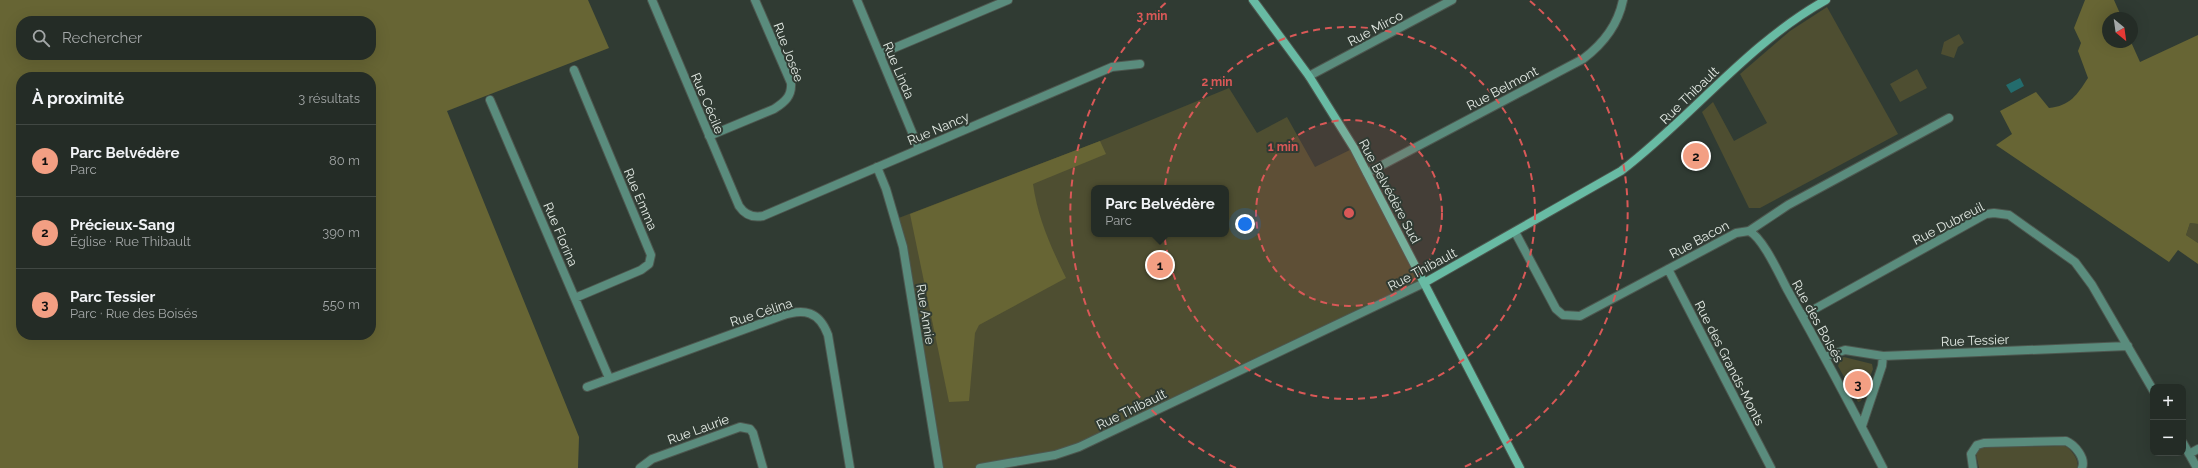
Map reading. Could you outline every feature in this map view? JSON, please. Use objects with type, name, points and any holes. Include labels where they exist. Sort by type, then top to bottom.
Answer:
[{"type":"street","name":"Rue Cécile","points":[[652,0],[739,206],[746,214]]},
{"type":"street","name":"Rue Josée","points":[[709,136],[774,109],[782,104],[791,91],[791,83],[755,0]]},
{"type":"street","name":"Rue Linda","points":[[857,0],[919,149]]},
{"type":"street","points":[[880,54],[1008,0]]},
{"type":"street","name":"Rue Belvédère Sud","points":[[1253,0],[1309,76],[1342,127],[1520,468]]},
{"type":"street","name":"Rue Mirco","points":[[1309,76],[1452,0]]},
{"type":"street","name":"Rue Belmont","points":[[1367,173],[1583,60],[1607,36],[1618,17],[1623,0]]},
{"type":"street","name":"Rue Thibault","points":[[980,468],[1055,455],[1079,447],[1424,282],[1515,232],[1609,179],[1627,167],[1650,148],[1759,46],[1789,23],[1826,0]]},
{"type":"street","name":"Rue Nancy","points":[[746,214],[763,216],[1112,67],[1140,64]]},
{"type":"street","name":"Rue Emma","points":[[574,70],[651,255],[649,264],[642,270],[575,298]]},
{"type":"street","name":"Rue Florina","points":[[490,100],[610,378]]},
{"type":"street","name":"Rue Bacon","points":[[1515,232],[1551,303],[1556,309],[1572,317],[1587,312],[1736,233],[1749,231],[1788,205],[1949,118]]},
{"type":"street","name":"Rue Annie","points":[[877,167],[886,189],[903,247],[939,468]]},
{"type":"street","name":"Rue Dubreuil","points":[[1802,316],[1986,214],[2003,213],[2016,219],[2075,262],[2092,285],[2150,385]]},
{"type":"street","name":"Rue des Boisés","points":[[1749,231],[1756,236],[1802,316],[1862,426],[1883,468]]},
{"type":"street","name":"Rue des Grands-Monts","points":[[1668,269],[1772,468]]},
{"type":"street","name":"Rue Célina","points":[[587,387],[781,316],[799,311],[806,312],[820,320],[828,335],[850,468]]},
{"type":"street","name":"Rue Tessier","points":[[1825,357],[1845,350],[1883,356],[2128,346]]},
{"type":"street","points":[[1862,426],[1882,366],[1883,356]]},
{"type":"street","name":"Rue Laurie","points":[[640,468],[657,457],[740,427],[750,429],[753,433],[763,468]]},
{"type":"street","points":[[1973,468],[1971,454],[1977,445],[1984,443],[2066,441],[2074,446],[2081,456],[2082,468]]},
{"type":"street","points":[[2186,448],[2197,468]]},
{"type":"street","points":[[2189,454],[2198,449]]},
{"type":"shaded area","points":[[0,0],[588,0],[609,48],[447,111],[579,437],[578,468],[0,468]]},
{"type":"shaded area","points":[[2085,0],[2114,0],[2119,12],[2102,12],[2102,48],[2134,48],[2140,62],[2198,35],[2198,224],[2190,223],[2186,235],[2198,243],[2198,264],[2178,250],[2169,262],[1996,145],[2012,134],[2000,111],[2036,92],[2049,108],[2062,105],[2072,99],[2088,78],[2078,51],[2081,43],[2074,28]]},
{"type":"shaded area","points":[[1827,7],[1898,134],[1760,208],[1749,208],[1702,112],[1713,102],[1734,141],[1767,123],[1740,74],[1790,31]]},
{"type":"shaded area","points":[[1959,34],[1964,43],[1958,47],[1954,58],[1941,54],[1944,42]]},
{"type":"shaded area","points":[[1917,69],[1927,88],[1900,102],[1890,84]]},
{"type":"shaded area","points":[[1229,88],[1257,133],[1287,117],[1315,167],[1354,148],[1424,283],[1079,447],[980,468],[939,468],[896,219],[1100,141]]},
{"type":"shaded area","points":[[1100,141],[1106,154],[1033,184],[1038,209],[1050,244],[1066,278],[979,325],[975,333],[969,401],[949,402],[910,214]]},
{"type":"shaded area","points":[[2190,223],[2198,224],[2198,243],[2186,235]]},
{"type":"shaded area","points":[[1844,357],[1872,364],[1873,369],[1861,401],[1858,402],[1838,366],[1841,358]]},
{"type":"shaded area","points":[[2065,446],[2075,456],[2078,465],[2077,468],[1979,468],[1976,454],[1979,449],[1984,447]]},
{"type":"water","points":[[2020,78],[2024,86],[2011,93],[2006,85]]},
{"type":"place","name":"Précieux-Sang","points":[[1696,156]]},
{"type":"place","name":"Parc Belvédère","points":[[1160,265]]},
{"type":"place","name":"Parc Tessier","points":[[1858,384]]}]
